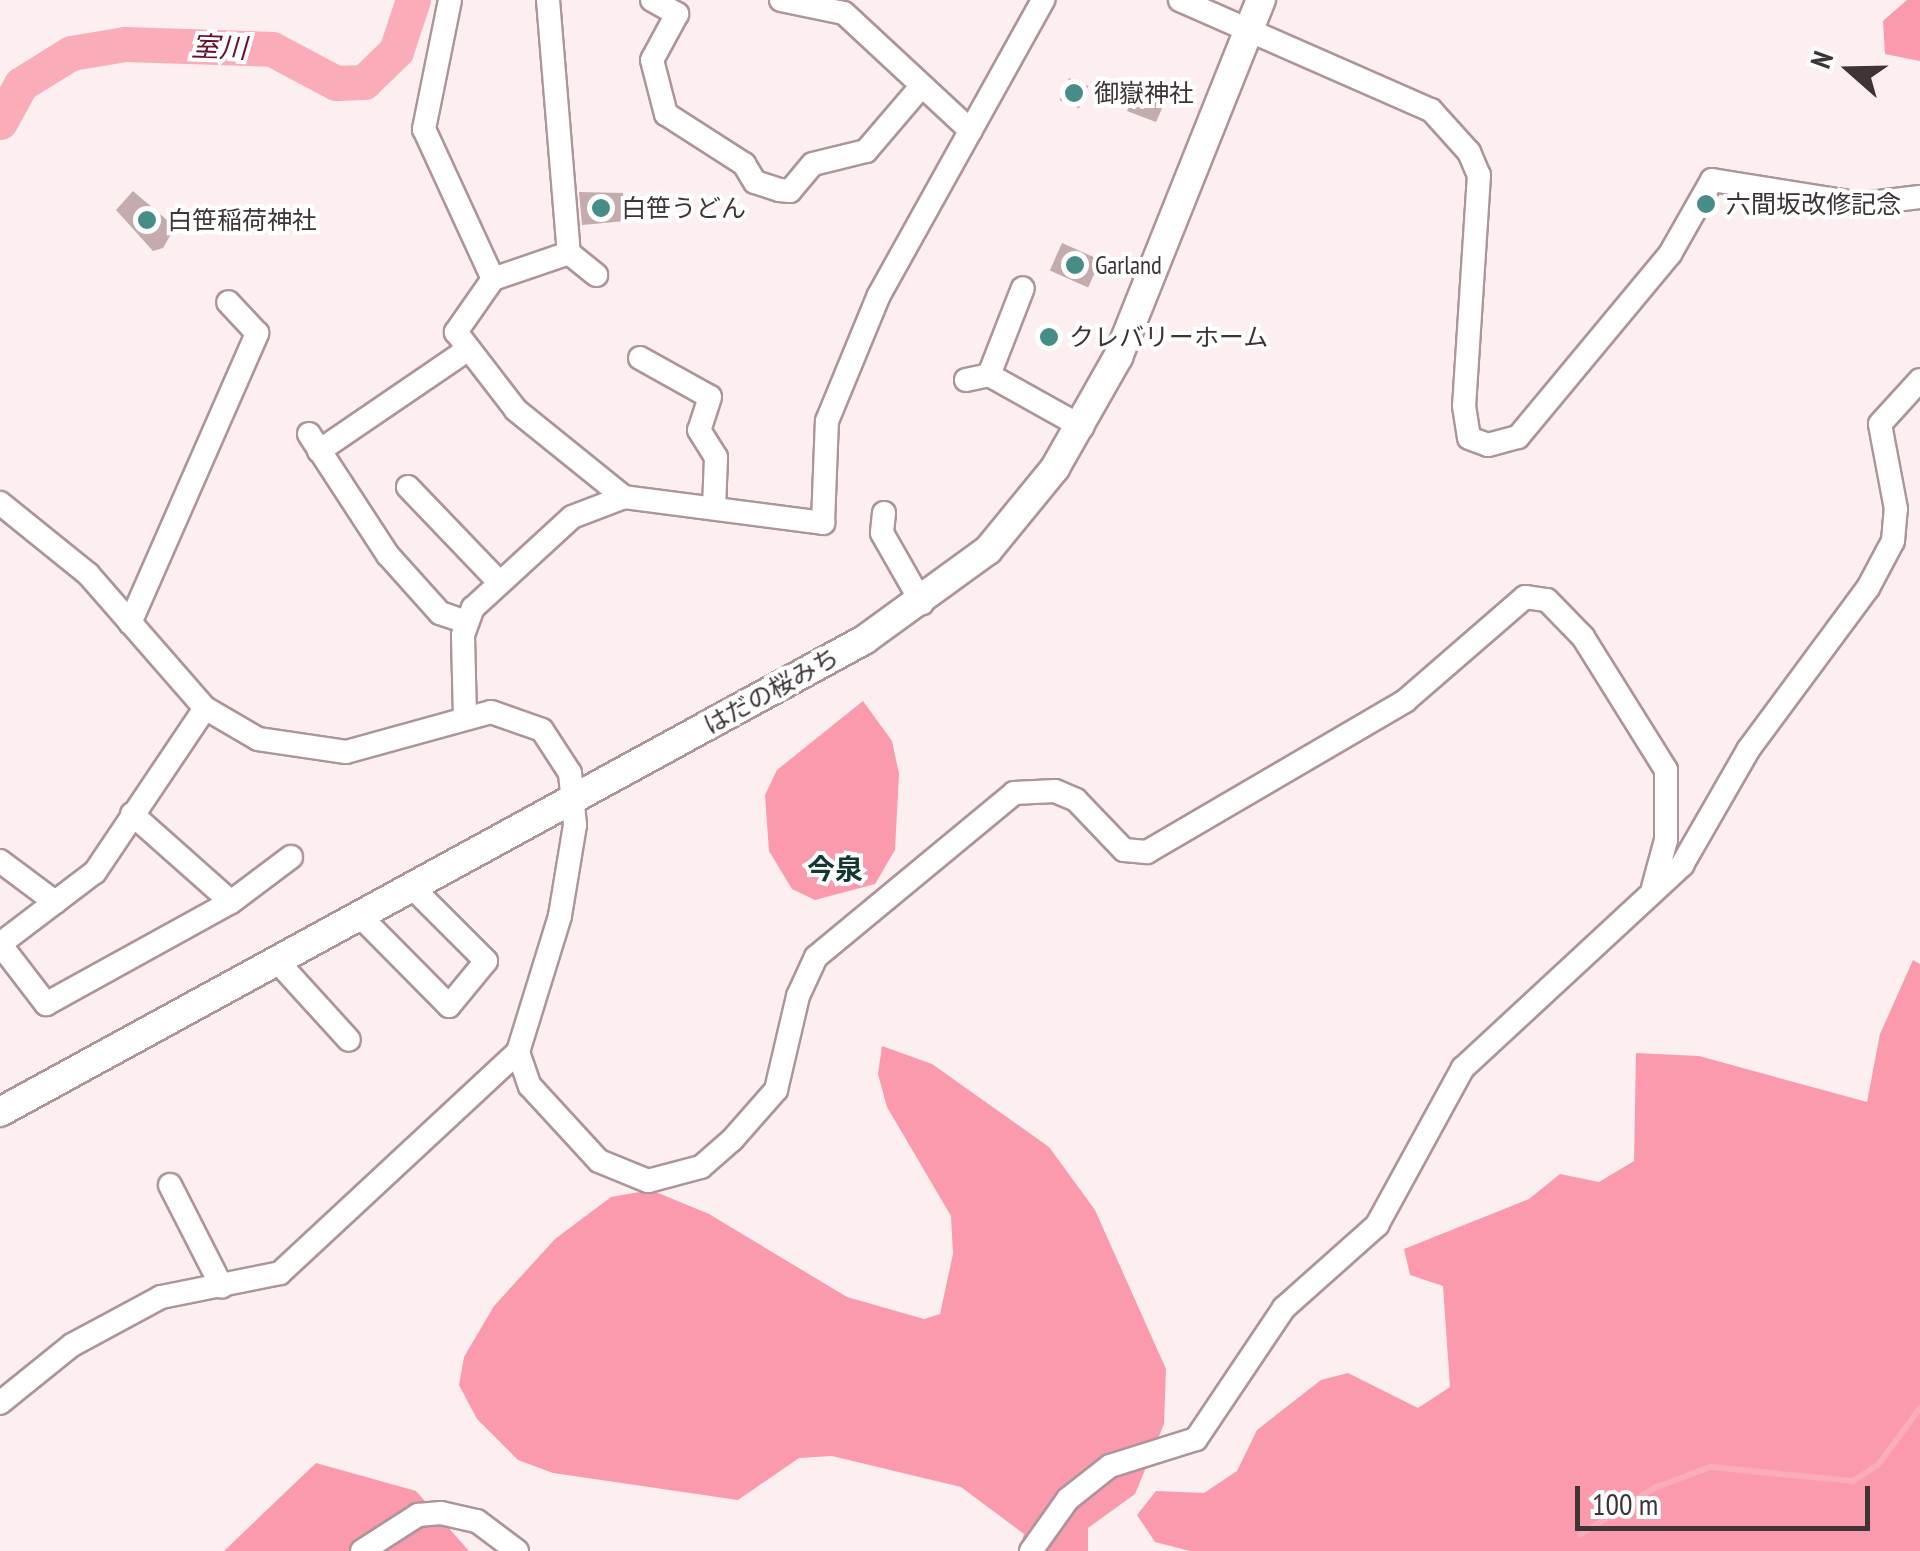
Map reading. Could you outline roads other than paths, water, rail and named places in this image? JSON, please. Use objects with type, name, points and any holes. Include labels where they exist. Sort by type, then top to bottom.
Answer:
[{"type":"main road","name":"はだの桜みち","points":[[0,1112],[577,798],[922,603],[1024,512],[1082,428],[1261,0]]},
{"type":"street","points":[[450,0],[424,129],[493,279]]},
{"type":"street","points":[[548,0],[569,254],[596,275]]},
{"type":"street","points":[[652,0],[678,14],[652,60],[666,114],[767,186],[790,191],[800,170],[866,152],[919,89]]},
{"type":"street","points":[[781,0],[844,13],[919,89],[971,131]]},
{"type":"street","points":[[465,718],[466,622],[498,581],[572,517],[624,497],[823,524],[827,420],[879,295],[1043,0]]},
{"type":"street","points":[[1180,0],[1432,110],[1469,152],[1479,175],[1464,406],[1470,438],[1488,445],[1518,437],[1670,254],[1712,180],[1862,204],[1920,197]]},
{"type":"street","points":[[569,254],[493,279],[459,319],[458,341],[516,410],[624,497]]},
{"type":"street","points":[[1023,288],[978,378],[1082,428]]},
{"type":"street","points":[[130,623],[256,332],[228,302]]},
{"type":"street","points":[[466,622],[440,612],[388,556],[322,441],[467,350]]},
{"type":"street","points":[[640,358],[710,397],[699,430],[716,457],[714,508]]},
{"type":"street","points":[[1031,1551],[1068,1499],[1110,1466],[1196,1440],[1284,1308],[1377,1225],[1464,1068],[1682,865],[1748,750],[1868,588],[1892,541],[1896,509],[1880,424],[1920,380]]},
{"type":"street","points":[[408,487],[498,581]]},
{"type":"street","points":[[0,502],[88,574],[205,708],[258,739],[321,752],[491,712],[542,730],[577,798],[560,916],[518,1052],[280,1273],[162,1297],[72,1345],[0,1403]]},
{"type":"street","points":[[884,513],[882,533],[922,603]]},
{"type":"street","points":[[518,1052],[530,1086],[598,1160],[648,1181],[701,1167],[776,1090],[798,996],[816,957],[1014,793],[1055,790],[1076,800],[1124,850],[1147,852],[1405,701],[1525,597],[1547,600],[1583,637],[1666,770],[1666,840],[1653,888]]},
{"type":"street","points":[[205,708],[95,872],[0,944],[46,1004],[231,902],[290,857]]},
{"type":"street","points":[[132,814],[231,902]]},
{"type":"street","points":[[3,868],[55,902]]},
{"type":"street","points":[[362,916],[450,1006],[486,961],[412,888]]},
{"type":"street","points":[[278,962],[348,1040]]},
{"type":"street","points":[[182,1192],[222,1287]]},
{"type":"street","points":[[362,1551],[394,1527],[441,1512],[477,1521],[517,1551]]},
{"type":"waterway","name":"室川","points":[[0,122],[21,84],[71,53],[125,44],[272,49],[336,83],[364,82],[396,51],[413,0]]},
{"type":"waterway","points":[[1580,1535],[1654,1488],[1710,1467],[1853,1481],[1878,1465],[1920,1408]]},
{"type":"place","name":"御嶽神社","points":[[1074,93]]},
{"type":"place","name":"六間坂改修記念","points":[[1706,204]]},
{"type":"place","name":"白笹うどん","points":[[601,208]]},
{"type":"place","name":"白笹稲荷神社","points":[[147,220]]},
{"type":"place","name":"Garland","points":[[1075,265]]},
{"type":"place","name":"クレバリーホーム","points":[[1049,337]]},
{"type":"district","name":"今泉","points":[[835,869]]}]
